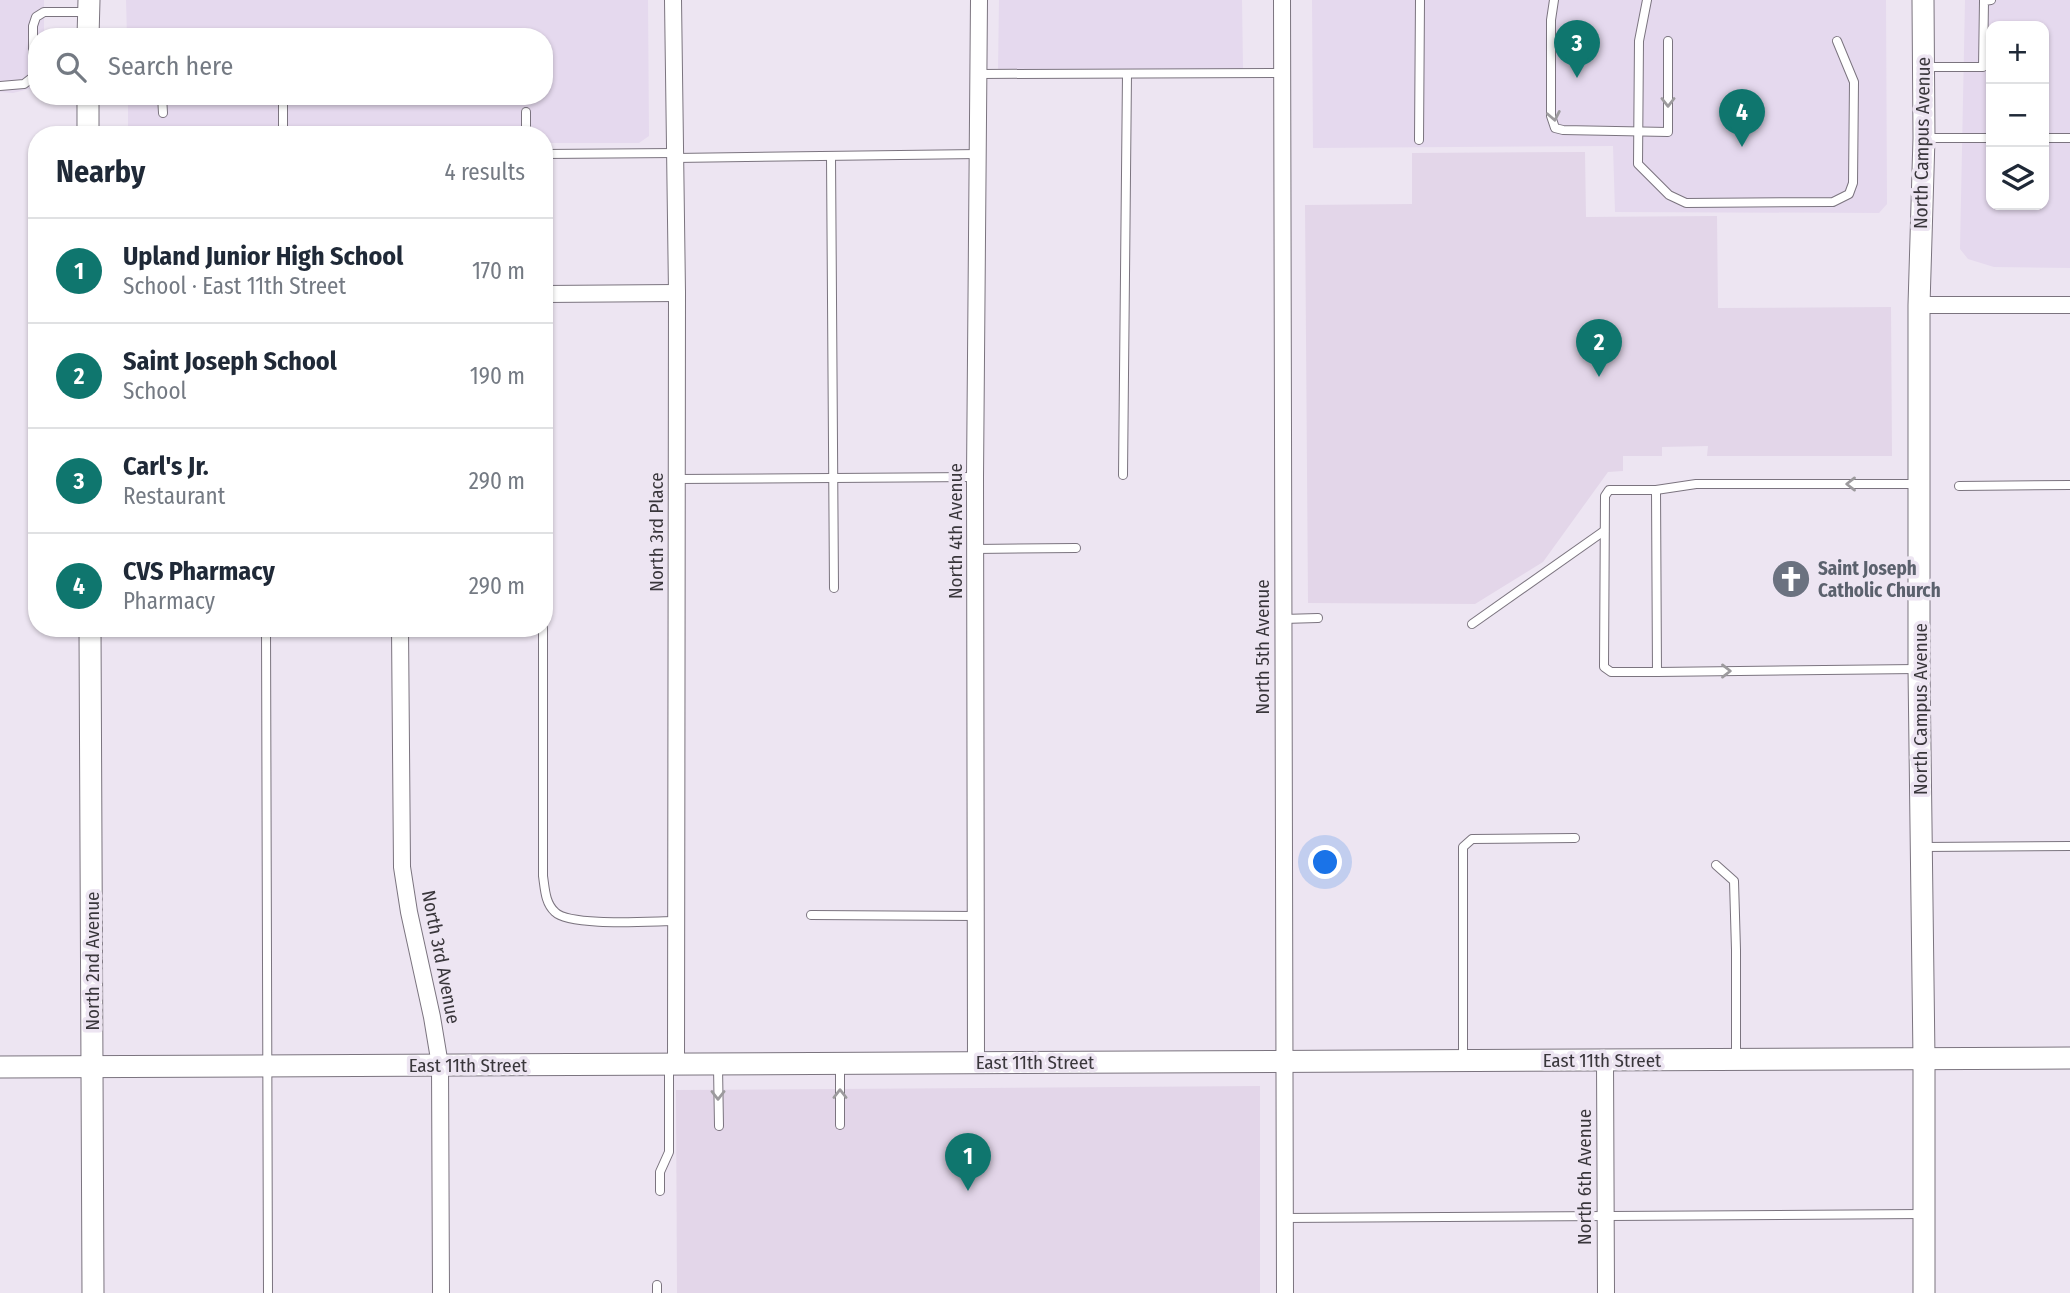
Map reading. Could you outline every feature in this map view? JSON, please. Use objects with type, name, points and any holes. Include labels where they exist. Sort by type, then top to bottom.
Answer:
[{"type":"street","name":"North 3rd Place","points":[[673,0],[677,293],[677,921],[673,1064]]},
{"type":"street","name":"North 4th Avenue","points":[[976,1063],[975,477],[979,0]]},
{"type":"street","name":"North 5th Avenue","points":[[1282,0],[1285,1293]]},
{"type":"street","name":"North Campus Avenue","points":[[1923,0],[1924,138],[1919,304],[1919,669],[1924,1293]]},
{"type":"street","points":[[88,6],[88,28]]},
{"type":"street","points":[[88,105],[88,126]]},
{"type":"street","points":[[553,294],[677,293]]},
{"type":"street","points":[[1919,304],[2070,304]]},
{"type":"street","name":"North 2nd Avenue","points":[[90,637],[93,1293]]},
{"type":"street","name":"North 3rd Avenue","points":[[400,637],[402,867],[440,1065],[441,1293]]},
{"type":"street","name":"East 11th Street","points":[[0,1067],[2070,1058]]},
{"type":"street","name":"North 6th Avenue","points":[[1605,1060],[1606,1293]]},
{"type":"lane","points":[[1419,140],[1420,0]]},
{"type":"lane","points":[[1554,0],[1551,19],[1551,116],[1555,128],[1668,132],[1668,41]]},
{"type":"lane","points":[[1647,0],[1639,41],[1638,164],[1669,195],[1686,203],[1833,202],[1849,194],[1853,183],[1854,82],[1837,41]]},
{"type":"lane","points":[[1924,67],[1983,67],[1984,1],[1991,0]]},
{"type":"lane","points":[[33,28],[36,17],[44,12],[88,6]]},
{"type":"lane","points":[[979,75],[1281,73]]},
{"type":"lane","points":[[1123,475],[1126,74]]},
{"type":"lane","points":[[0,86],[24,84],[28,81]]},
{"type":"lane","points":[[163,105],[163,113]]},
{"type":"lane","points":[[283,105],[283,126]]},
{"type":"lane","points":[[526,112],[526,126]]},
{"type":"lane","points":[[1924,138],[1986,138]]},
{"type":"lane","points":[[2049,138],[2070,138]]},
{"type":"lane","points":[[553,154],[979,154]]},
{"type":"lane","points":[[831,156],[834,588]]},
{"type":"lane","points":[[677,479],[975,477]]},
{"type":"lane","points":[[1919,669],[1611,672],[1604,667],[1604,531],[1605,496],[1609,489],[1656,489],[1696,484],[1920,484]]},
{"type":"lane","points":[[1959,486],[2070,485]]},
{"type":"lane","points":[[1656,489],[1657,672]]},
{"type":"lane","points":[[1472,624],[1604,531]]},
{"type":"lane","points":[[975,549],[1076,548]]},
{"type":"lane","points":[[1283,618],[1318,618]]},
{"type":"lane","points":[[266,637],[268,1293]]},
{"type":"lane","points":[[543,637],[543,876],[547,899],[556,914],[573,921],[677,921]]},
{"type":"lane","points":[[1462,1060],[1463,847],[1472,839],[1575,838]]},
{"type":"lane","points":[[1921,847],[2070,846]]},
{"type":"lane","points":[[1716,865],[1734,881],[1736,1059]]},
{"type":"lane","points":[[811,915],[976,916]]},
{"type":"lane","points":[[840,1063],[840,1125]]},
{"type":"lane","points":[[660,1191],[660,1172],[669,1152],[673,1064]]},
{"type":"lane","points":[[718,1064],[719,1126]]},
{"type":"lane","points":[[1284,1217],[1923,1214]]},
{"type":"shaded area","points":[[0,0],[44,0],[44,28],[28,28],[28,89],[13,93],[0,92]]},
{"type":"shaded area","points":[[126,0],[648,0],[649,136],[639,143],[553,143],[553,126],[128,126],[128,105],[553,105],[553,28],[127,28]]},
{"type":"shaded area","points":[[999,0],[1242,0],[1243,68],[1234,72],[998,71]]},
{"type":"shaded area","points":[[1312,0],[1886,0],[1887,204],[1879,213],[1615,212],[1613,146],[1313,148]]},
{"type":"shaded area","points":[[1965,0],[2070,0],[2070,268],[1994,267],[1968,259],[1960,249]]},
{"type":"shaded area","points":[[1585,152],[1586,217],[1717,216],[1718,308],[1891,307],[1892,456],[1707,456],[1708,446],[1662,447],[1662,456],[1623,456],[1623,471],[1608,472],[1543,562],[1475,604],[1308,603],[1305,205],[1412,204],[1412,153]]},
{"type":"shaded area","points":[[1260,1086],[1260,1293],[677,1293],[676,1090]]},
{"type":"place","name":"Carl's Jr.","points":[[1577,78]]},
{"type":"place","name":"CVS Pharmacy","points":[[1742,147]]},
{"type":"place","name":"Saint Joseph School","points":[[1599,377]]},
{"type":"place","name":"Saint Joseph Catholic Church","points":[[1791,579]]},
{"type":"place","name":"Upland Junior High School","points":[[968,1191]]}]
